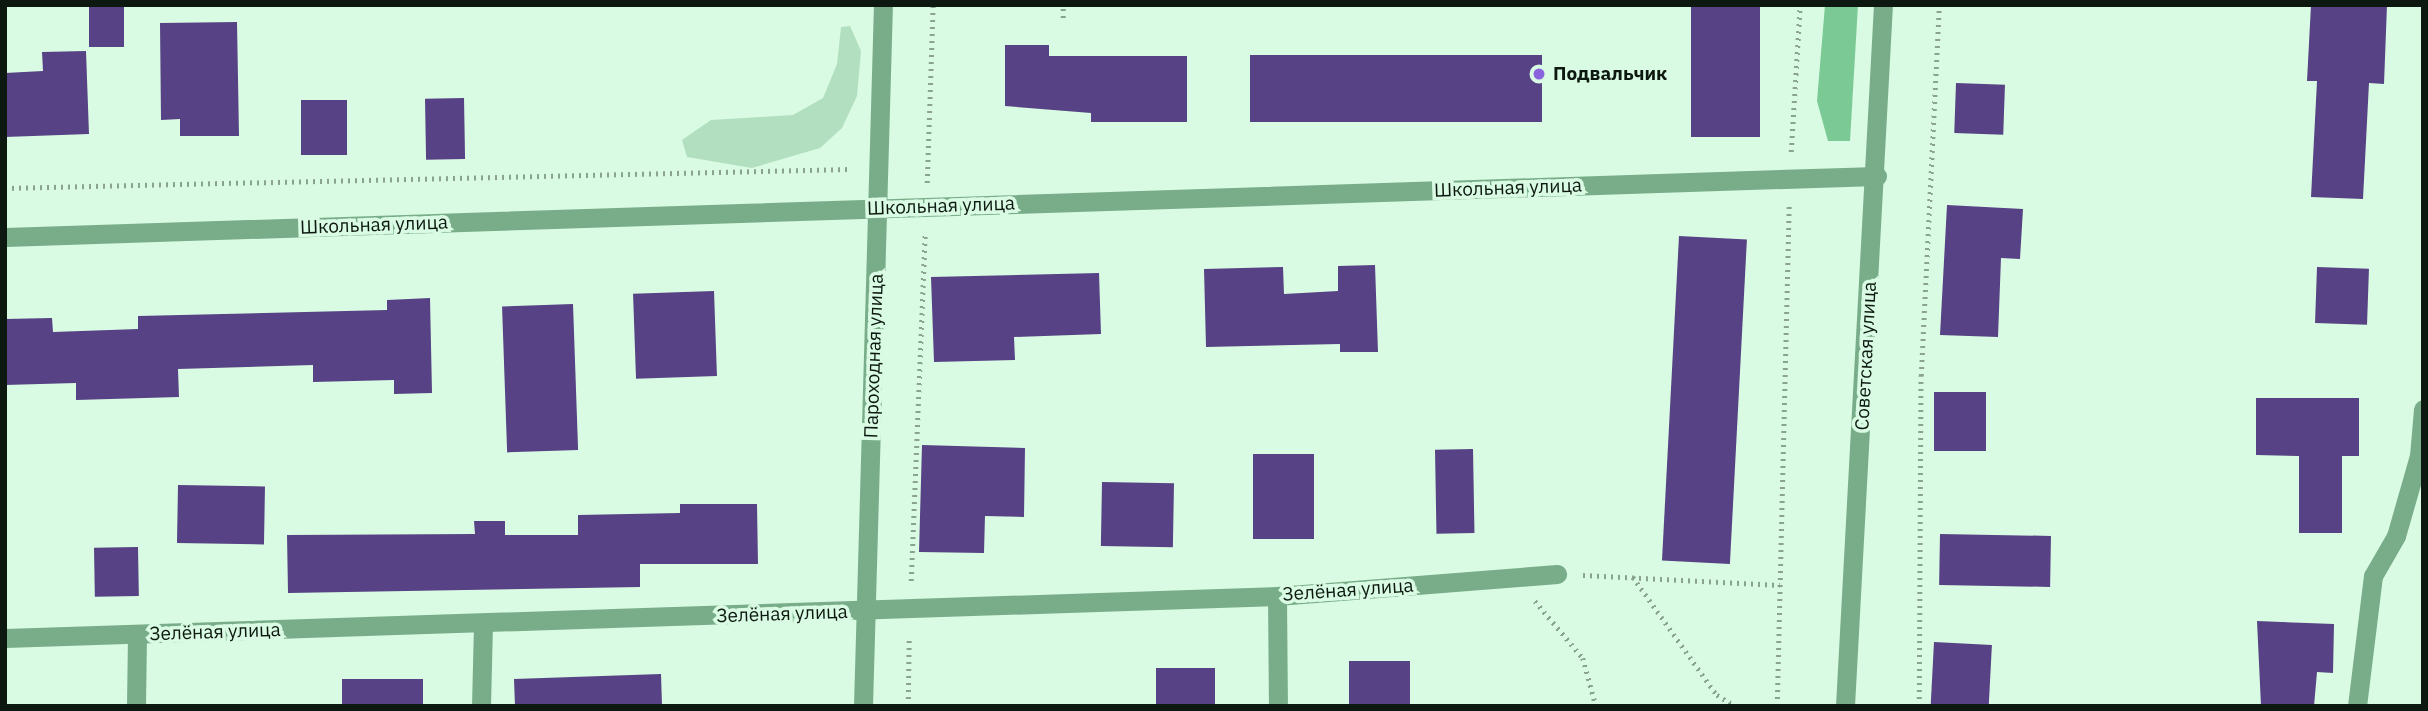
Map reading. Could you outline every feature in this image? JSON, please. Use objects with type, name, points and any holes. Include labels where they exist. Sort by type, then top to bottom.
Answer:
[{"type":"street","name":"Пароходная улица","points":[[863,706],[883,5]]},
{"type":"street","name":"Советская улица","points":[[1845,706],[1877,176],[1883,5]]},
{"type":"street","name":"Школьная улица","points":[[5,237],[1877,176]]},
{"type":"street","points":[[2357,706],[2373,576],[2396,536],[2419,456],[2423,409]]},
{"type":"street","name":"Зелёная улица","points":[[5,638],[864,612],[1277,596],[1557,574]]},
{"type":"street","points":[[1277,596],[1278,706]]},
{"type":"street","points":[[481,706],[483,624]]},
{"type":"street","points":[[136,706],[137,635]]},
{"type":"path","points":[[908,706],[933,5]]},
{"type":"path","points":[[1063,5],[1063,18]]},
{"type":"path","points":[[1777,706],[1790,179],[1800,5]]},
{"type":"path","points":[[1919,706],[1922,376],[1939,5]]},
{"type":"path","points":[[5,188],[880,169],[927,180],[940,180]]},
{"type":"path","points":[[1591,576],[1780,584]]},
{"type":"path","points":[[1633,577],[1717,695],[1735,706]]},
{"type":"path","points":[[1512,578],[1583,658],[1596,706]]},
{"type":"green space","points":[[1825,5],[1858,5],[1850,141],[1828,141],[1817,101]]},
{"type":"green space","points":[[850,26],[861,51],[857,96],[842,128],[820,148],[752,168],[687,157],[682,140],[711,120],[793,115],[823,98],[837,64],[841,27]]},
{"type":"building","points":[[89,5],[124,5],[124,47],[89,47]]},
{"type":"building","points":[[1691,5],[1760,5],[1760,137],[1691,137]]},
{"type":"building","points":[[2311,5],[2387,5],[2384,84],[2369,83],[2363,199],[2311,197],[2317,81],[2307,81]]},
{"type":"building","points":[[237,22],[239,136],[180,136],[180,119],[161,120],[160,23]]},
{"type":"building","points":[[1005,45],[1049,45],[1049,56],[1187,56],[1187,122],[1091,122],[1091,113],[1005,106]]},
{"type":"building","points":[[86,51],[89,134],[5,137],[5,73],[43,71],[42,52]]},
{"type":"building","points":[[1250,55],[1542,55],[1542,122],[1250,122]]},
{"type":"building","points":[[1956,83],[2005,85],[2003,135],[1954,133]]},
{"type":"building","points":[[464,98],[465,159],[426,160],[425,99]]},
{"type":"building","points":[[301,100],[347,100],[347,155],[301,155]]},
{"type":"building","points":[[1947,205],[2023,209],[2020,259],[2001,258],[1998,337],[1940,335]]},
{"type":"building","points":[[1679,236],[1747,240],[1730,564],[1662,561]]},
{"type":"building","points":[[1375,265],[1378,352],[1340,352],[1340,344],[1206,347],[1204,269],[1283,267],[1284,294],[1338,291],[1338,266]]},
{"type":"building","points":[[2317,267],[2369,269],[2367,325],[2315,323]]},
{"type":"building","points":[[1099,273],[1101,334],[1014,337],[1015,360],[934,362],[931,277]]},
{"type":"building","points":[[714,291],[717,376],[636,379],[633,294]]},
{"type":"building","points":[[430,298],[432,393],[394,394],[394,380],[313,382],[313,365],[178,369],[179,397],[76,400],[76,383],[5,385],[5,319],[52,318],[53,332],[138,329],[138,316],[387,310],[387,300]]},
{"type":"building","points":[[573,304],[578,450],[507,452],[502,306]]},
{"type":"building","points":[[1934,392],[1986,392],[1986,451],[1934,451]]},
{"type":"building","points":[[2256,398],[2359,398],[2359,456],[2342,456],[2342,533],[2299,533],[2299,456],[2256,455]]},
{"type":"building","points":[[922,445],[1025,448],[1024,517],[985,516],[984,553],[919,552]]},
{"type":"building","points":[[1473,449],[1474,533],[1436,534],[1435,450]]},
{"type":"building","points":[[1253,454],[1314,454],[1314,539],[1253,539]]},
{"type":"building","points":[[1102,482],[1174,483],[1173,547],[1101,546]]},
{"type":"building","points":[[178,485],[265,487],[264,545],[177,543]]},
{"type":"building","points":[[680,504],[757,504],[758,564],[640,564],[640,587],[288,593],[287,535],[475,534],[474,521],[505,521],[505,535],[578,535],[578,515],[680,513]]},
{"type":"building","points":[[1940,534],[2051,536],[2050,587],[1939,585]]},
{"type":"building","points":[[138,547],[139,596],[95,597],[94,548]]},
{"type":"building","points":[[2257,621],[2334,624],[2333,673],[2317,672],[2314,706],[2261,706]]},
{"type":"building","points":[[1934,642],[1992,645],[1989,706],[1931,706]]},
{"type":"building","points":[[1349,661],[1410,661],[1410,706],[1349,706]]},
{"type":"building","points":[[1156,668],[1215,668],[1215,706],[1156,706]]},
{"type":"building","points":[[661,674],[662,706],[515,706],[514,679]]},
{"type":"building","points":[[342,679],[423,679],[423,706],[342,706]]},
{"type":"place","name":"Подвальчик","points":[[1539,74]]}]
